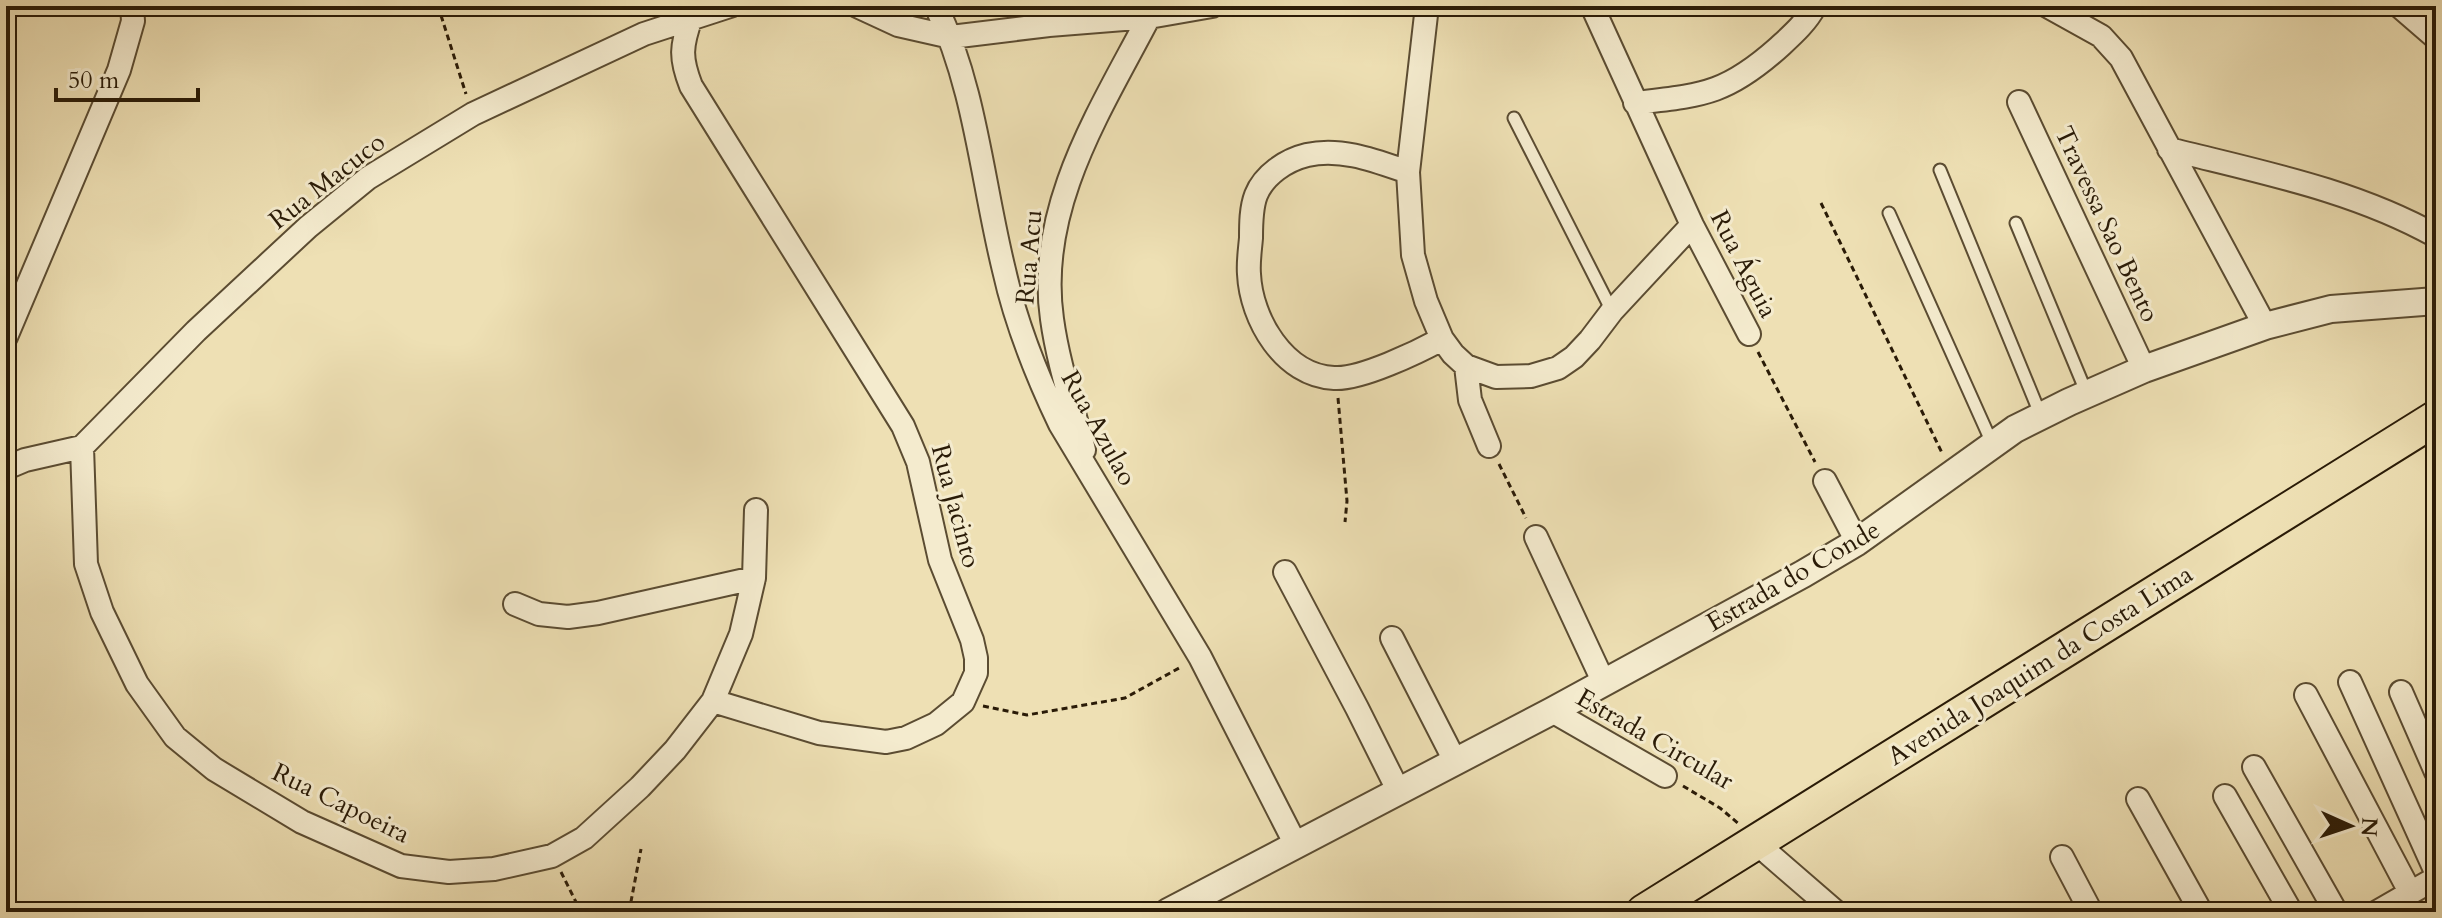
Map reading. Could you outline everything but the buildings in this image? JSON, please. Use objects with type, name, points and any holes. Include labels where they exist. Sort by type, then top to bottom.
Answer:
[{"type":"main road","name":"Avenida Joaquim da Costa Lima","points":[[1644,912],[2436,418]]},
{"type":"street","points":[[6,337],[119,70],[133,21],[132,6]]},
{"type":"street","name":"Rua Macuco","points":[[82,447],[196,331],[308,227],[368,178],[473,114],[644,34],[730,6]]},
{"type":"street","points":[[857,6],[898,25],[951,37],[1149,17],[1212,6]]},
{"type":"street","name":"Rua Azulao","points":[[936,6],[951,37],[975,120],[1000,255],[1023,340],[1060,424],[1200,657],[1296,845]]},
{"type":"street","points":[[1427,6],[1408,172],[1413,255],[1426,301],[1442,339],[1466,366],[1496,377],[1531,376],[1558,368],[1590,340],[1612,311],[1692,225]]},
{"type":"street","name":"Rua Águia","points":[[1592,6],[1692,225],[1749,334]]},
{"type":"street","points":[[1635,103],[1713,92],[1735,83],[1797,31],[1815,6]]},
{"type":"street","points":[[2047,6],[2076,25],[2101,36],[2121,58],[2265,326]]},
{"type":"street","points":[[2399,6],[2436,38]]},
{"type":"street","name":"Rua Acu","points":[[1089,469],[1051,319],[1050,274],[1055,218],[1108,89],[1149,17]]},
{"type":"street","name":"Rua Jacinto","points":[[691,18],[682,44],[684,67],[691,86],[903,426],[918,462],[940,560],[972,640],[976,658],[976,673],[963,702]]},
{"type":"street","name":"Travessa Sao Bento","points":[[2019,102],[2144,369]]},
{"type":"street","points":[[2169,149],[2311,184],[2402,217],[2436,236]]},
{"type":"street","points":[[1408,172],[1364,157],[1329,153],[1306,155],[1285,163],[1267,178],[1256,196],[1251,221],[1249,276],[1255,307],[1271,339],[1292,363],[1311,374],[1336,379],[1410,356],[1442,339]]},
{"type":"street","name":"Estrada do Conde","points":[[1168,912],[1552,711],[1857,542],[1992,443],[2041,416],[2144,369],[2265,326],[2331,309],[2436,301]]},
{"type":"street","points":[[1466,366],[1470,400],[1489,446]]},
{"type":"street","points":[[6,468],[25,460],[82,447]]},
{"type":"street","name":"Rua Capoeira","points":[[82,447],[86,564],[98,600],[137,684],[175,737],[214,769],[302,822],[401,866],[449,872],[494,869],[552,856],[584,838],[675,750],[713,701],[741,634],[754,578],[756,510]]},
{"type":"street","points":[[1825,481],[1857,542]]},
{"type":"street","points":[[1536,537],[1603,681]]},
{"type":"street","points":[[1285,572],[1398,790]]},
{"type":"street","points":[[515,604],[539,614],[568,617],[754,578]]},
{"type":"street","points":[[1392,638],[1455,761]]},
{"type":"street","points":[[2350,682],[2436,875],[2407,900],[2377,912]]},
{"type":"street","points":[[2401,692],[2436,772]]},
{"type":"street","points":[[2306,695],[2407,900]]},
{"type":"street","points":[[713,701],[819,733],[886,742],[906,738],[936,724],[963,702]]},
{"type":"street","name":"Estrada Circular","points":[[1552,711],[1665,776]]},
{"type":"street","points":[[2254,767],[2336,912]]},
{"type":"street","points":[[2225,796],[2291,912]]},
{"type":"street","points":[[2138,799],[2201,912]]},
{"type":"street","points":[[1755,842],[1836,912]]},
{"type":"street","points":[[2062,857],[2091,912]]},
{"type":"lane","points":[[1514,118],[1612,311]]},
{"type":"lane","points":[[1940,170],[2041,416]]},
{"type":"lane","points":[[1889,213],[1992,443]]},
{"type":"lane","points":[[2016,223],[2087,394]]},
{"type":"path","points":[[438,6],[451,54],[473,114]]},
{"type":"path","points":[[1821,203],[1952,475]]},
{"type":"path","name":"Rua Águia","points":[[1749,334],[1825,481]]},
{"type":"path","points":[[1336,379],[1347,501],[1345,522]]},
{"type":"path","points":[[1489,446],[1536,537]]},
{"type":"path","points":[[963,702],[1027,715],[1125,698],[1200,657]]},
{"type":"path","name":"Estrada Circular","points":[[1665,776],[1720,808],[1755,842]]},
{"type":"path","points":[[629,912],[641,849]]},
{"type":"path","points":[[552,856],[581,912]]}]
